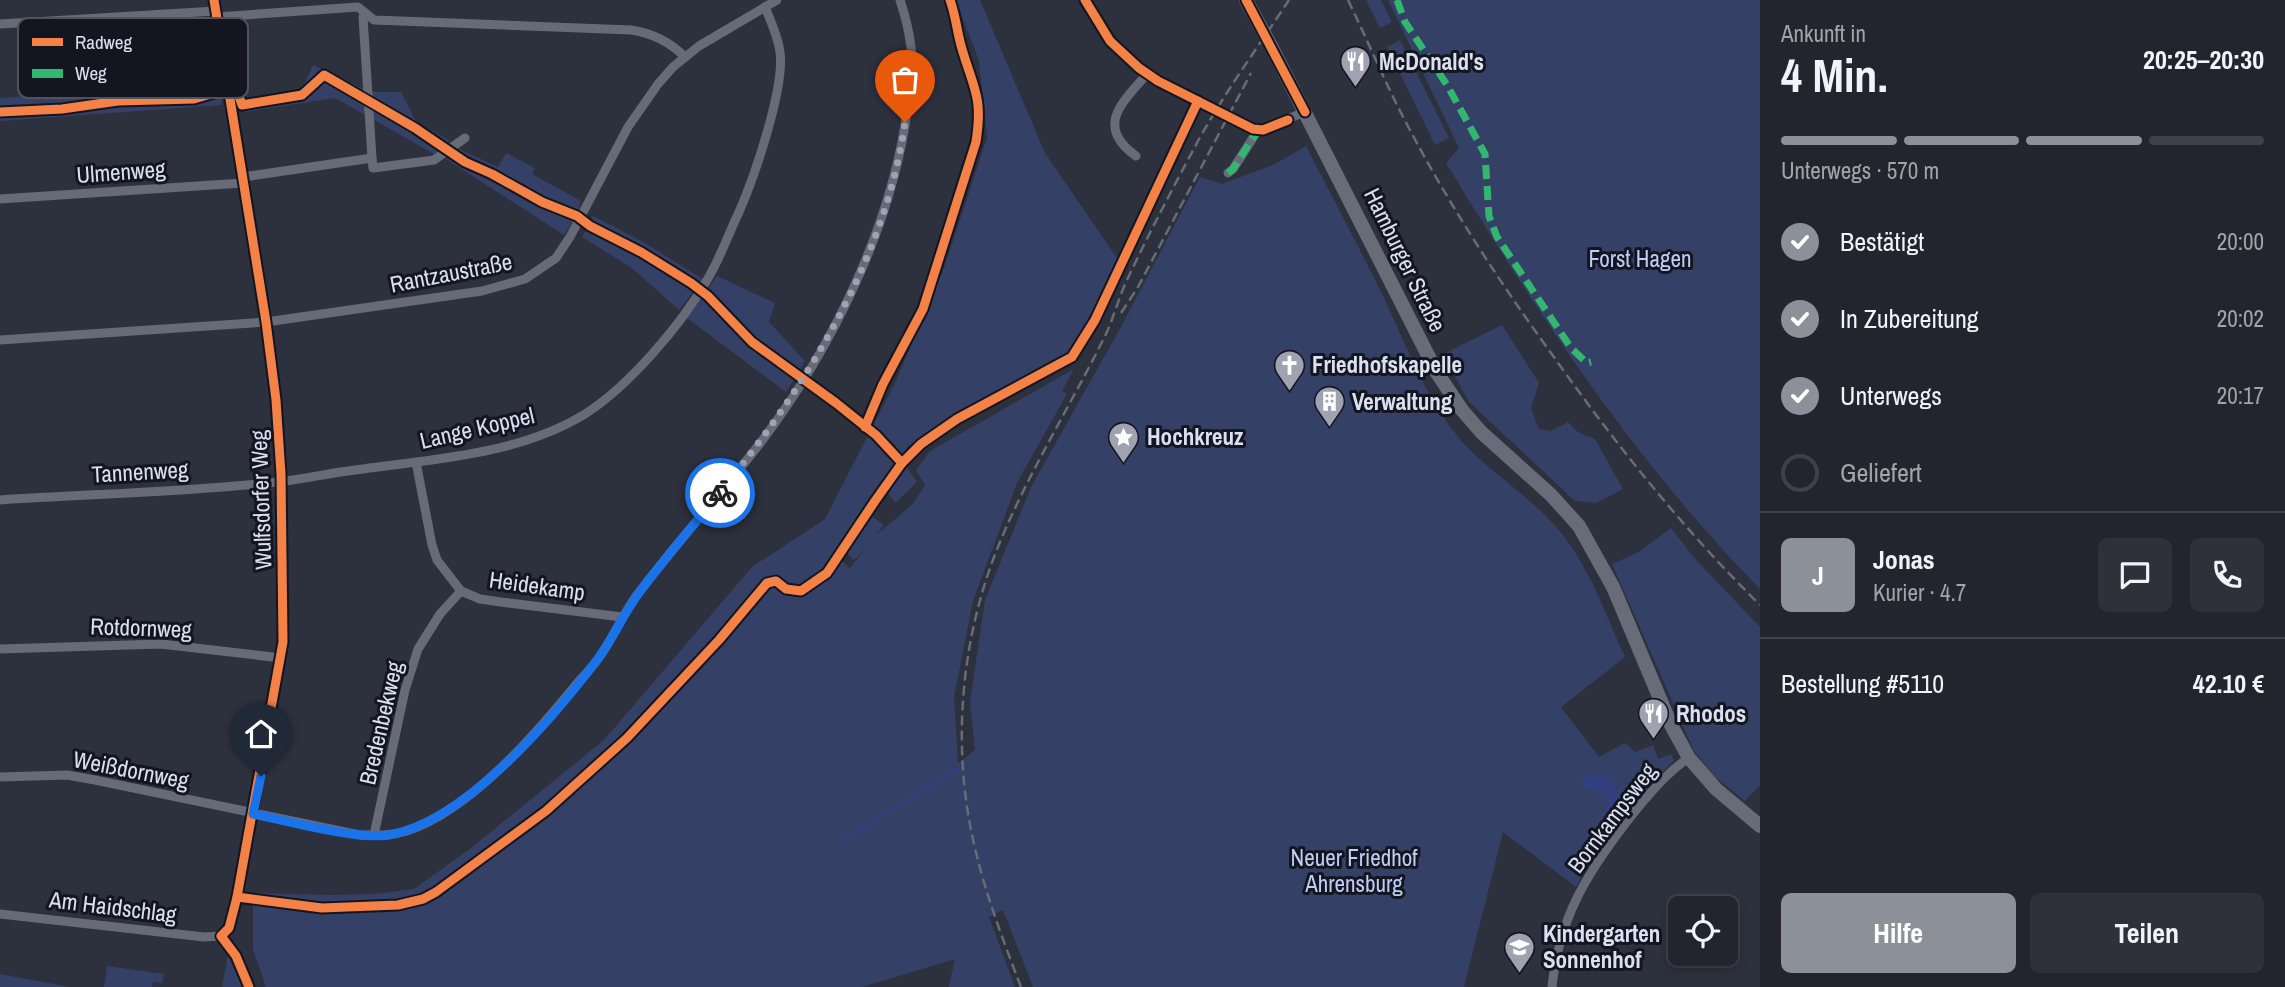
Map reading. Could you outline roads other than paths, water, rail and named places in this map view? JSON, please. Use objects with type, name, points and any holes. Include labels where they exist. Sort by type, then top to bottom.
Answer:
[{"type":"main road","name":"Hamburger Straße","points":[[1246,0],[1446,387],[1480,432],[1571,516],[1613,587],[1671,725],[1689,758],[1710,784],[1760,826]]},
{"type":"street","name":"Wulfsdorfer Weg","points":[[214,0],[217,18]]},
{"type":"street","name":"Rantzaustraße","points":[[0,340],[266,322],[482,291],[511,284],[537,272],[556,258],[570,237],[628,127],[658,84],[685,57],[777,0]]},
{"type":"street","name":"Weißdornweg","points":[[0,777],[66,775],[360,835],[386,835],[407,831],[429,821],[468,795],[512,757],[546,722],[599,658],[622,617],[768,432],[820,351],[867,257],[888,195],[905,122],[911,49],[900,0]]},
{"type":"street","points":[[1086,0],[1110,41],[1125,57],[1147,74],[1237,121],[1258,130],[1305,112]]},
{"type":"street","name":"Lange Koppel","points":[[281,482],[416,462],[513,443],[568,423],[616,389],[656,348],[694,300],[709,277],[741,206],[759,159],[779,78],[780,53],[765,6]]},
{"type":"street","points":[[130,18],[358,8],[374,20],[631,30],[658,37],[685,57]]},
{"type":"street","points":[[365,13],[363,17],[372,158]]},
{"type":"street","points":[[0,24],[18,23]]},
{"type":"street","points":[[1136,156],[1120,139],[1115,119],[1120,104],[1147,74]]},
{"type":"street","name":"Wulfsdorfer Weg","points":[[221,936],[232,920],[281,658],[285,617],[278,424],[266,322],[230,98]]},
{"type":"street","points":[[1228,173],[1258,130]]},
{"type":"street","name":"Ulmenweg","points":[[0,199],[243,180],[372,158],[373,168],[426,162],[441,157],[465,138]]},
{"type":"street","name":"Heidekamp","points":[[416,462],[437,560],[461,591],[501,602],[622,617]]},
{"type":"street","name":"Tannenweg","points":[[0,500],[281,482]]},
{"type":"street","name":"Bredenbekweg","points":[[374,835],[403,701],[418,649],[440,614],[461,591]]},
{"type":"street","name":"Rotdornweg","points":[[0,649],[161,644],[281,658]]},
{"type":"street","name":"Bornkampsweg","points":[[1552,987],[1555,960],[1576,900],[1595,867],[1656,787],[1669,772],[1689,758]]},
{"type":"street","name":"Am Haidschlag","points":[[0,914],[204,937],[221,936]]},
{"type":"street","points":[[221,936],[236,956],[249,987]]},
{"type":"water","points":[[1587,777],[1609,777],[1619,797],[1616,811],[1610,814],[1606,809],[1609,801],[1605,793],[1584,787],[1580,782]]},
{"type":"waterway","points":[[842,840],[959,769]]},
{"type":"railway","points":[[1021,987],[983,880],[967,806],[962,729],[964,691],[976,615],[1011,516],[1103,340],[1124,287],[1153,227],[1208,123],[1289,0]]},
{"type":"railway","points":[[1348,0],[1412,134],[1448,198],[1508,292],[1624,452],[1703,546],[1760,605]]},
{"type":"railway","points":[[1121,313],[1138,287],[1251,73]]},
{"type":"place","name":"McDonald's","points":[[1356,89]]},
{"type":"place","name":"Friedhofskapelle","points":[[1289,392]]},
{"type":"place","name":"Verwaltung","points":[[1329,429]]},
{"type":"place","name":"Hochkreuz","points":[[1124,464]]},
{"type":"place","name":"Rhodos","points":[[1653,741]]},
{"type":"place","name":"Kindergarten Sonnenhof","points":[[1520,974]]},
{"type":"park label","name":"Forst Hagen","points":[[1640,259]]},
{"type":"park label","name":"Neuer Friedhof Ahrensburg","points":[[1354,871]]}]
